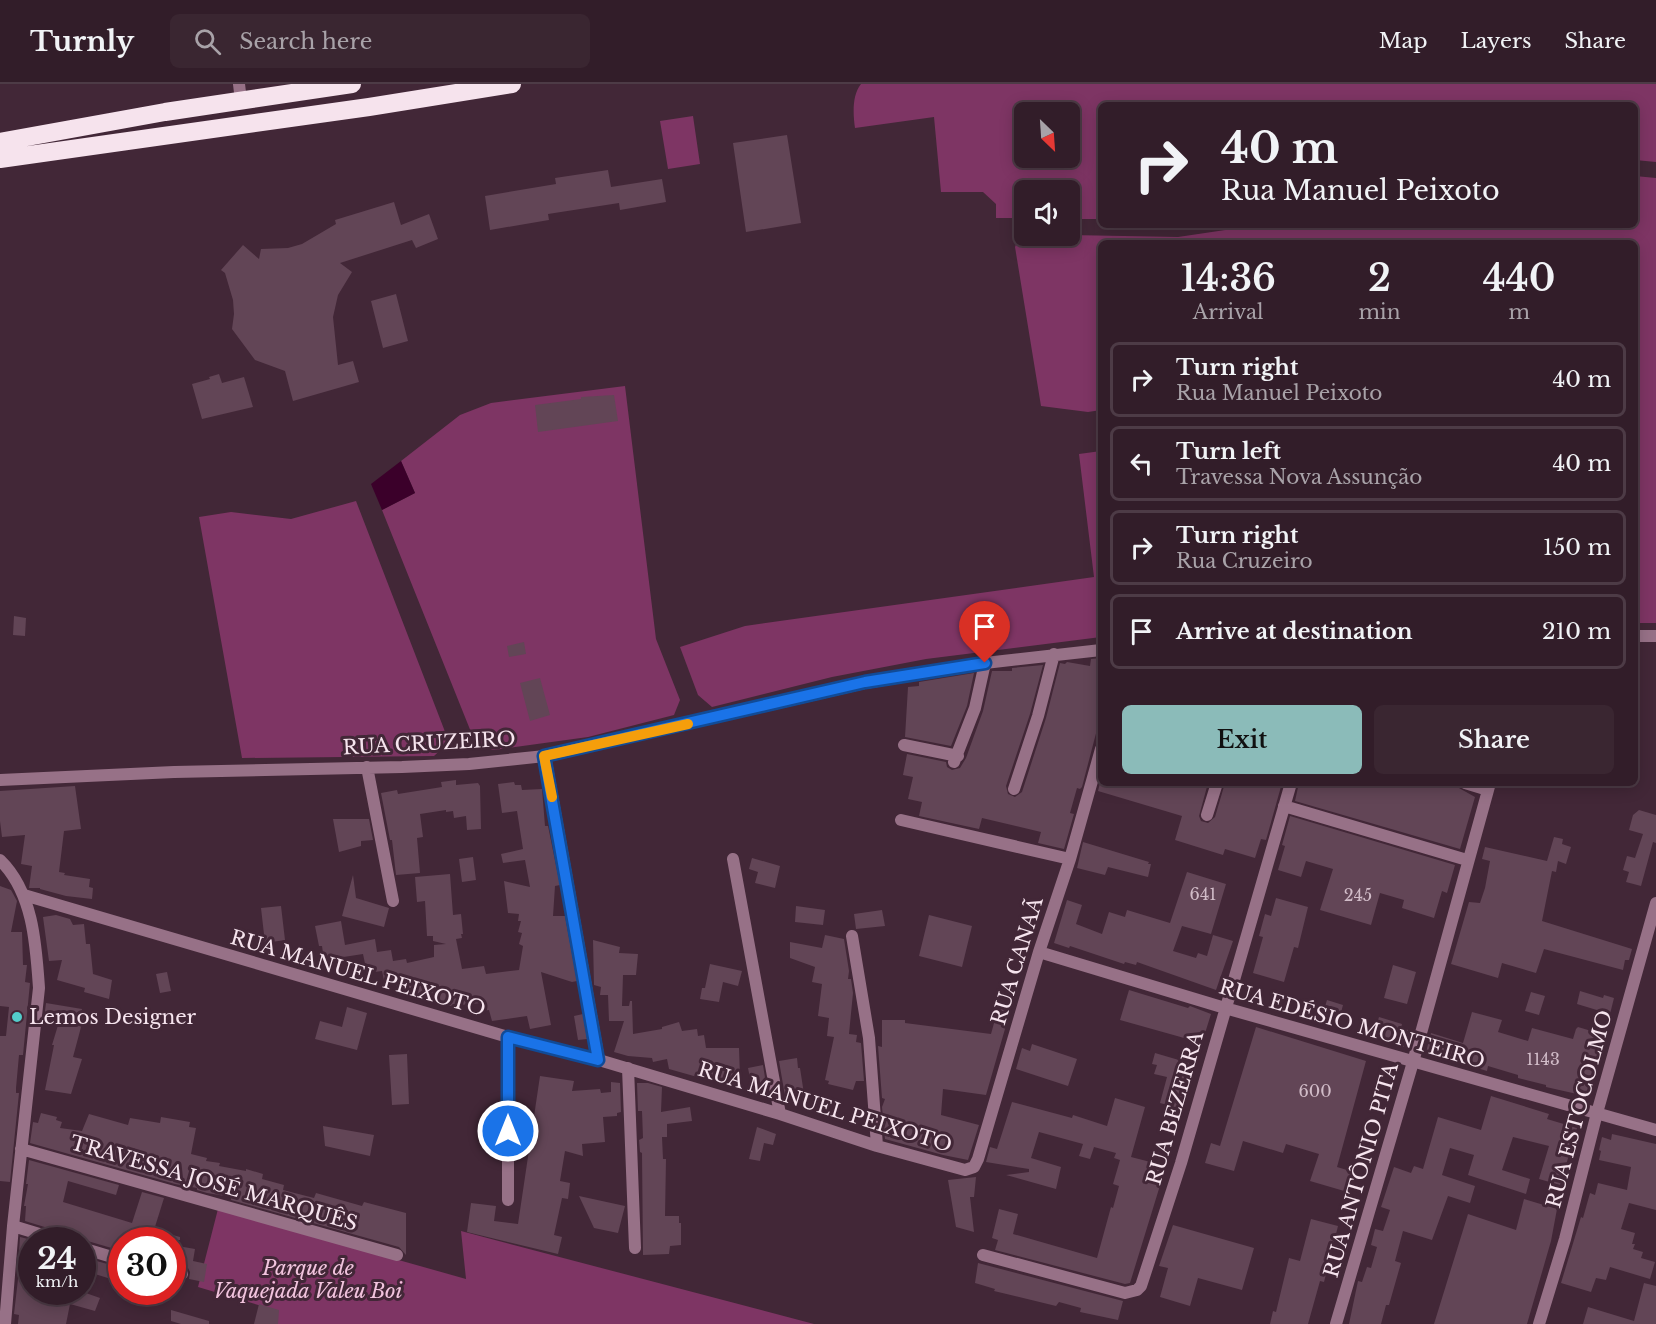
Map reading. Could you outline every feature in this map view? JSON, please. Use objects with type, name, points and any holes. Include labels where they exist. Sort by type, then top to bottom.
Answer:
[{"type":"highway","points":[[0,142],[165,112],[240,92],[352,84]]},
{"type":"highway","points":[[0,159],[369,107],[512,84]]},
{"type":"street","points":[[1638,636],[1656,636]]},
{"type":"street","name":"RUA CRUZEIRO","points":[[0,780],[174,772],[469,764],[544,756],[865,682],[985,663],[1098,650]]},
{"type":"street","points":[[1014,789],[1038,716],[1054,654]]},
{"type":"street","points":[[904,746],[956,759],[975,708],[985,663]]},
{"type":"street","points":[[544,756],[598,1060]]},
{"type":"street","name":"RUA CANAÃ","points":[[957,1167],[970,1169],[978,1159],[1098,760]]},
{"type":"street","points":[[367,767],[393,902]]},
{"type":"street","points":[[1207,815],[1216,786]]},
{"type":"street","name":"RUA BEZERRA","points":[[983,1255],[1125,1293],[1137,1290],[1144,1279],[1290,786]]},
{"type":"street","name":"RUA ANTÔNIO PITA","points":[[1336,1324],[1413,1062],[1489,787]]},
{"type":"street","points":[[1284,806],[1467,860]]},
{"type":"street","points":[[901,820],[1070,859]]},
{"type":"street","points":[[733,859],[780,1114]]},
{"type":"street","points":[[0,860],[12,871],[24,895],[36,952],[39,988],[13,1226],[5,1324]]},
{"type":"street","name":"RUA MANUEL PEIXOTO","points":[[24,895],[508,1037],[628,1068],[877,1146],[957,1167]]},
{"type":"street","name":"RUA ESTOCOLMO","points":[[1539,1324],[1565,1239],[1597,1113],[1656,903]]},
{"type":"street","points":[[852,936],[869,1038],[877,1146]]},
{"type":"street","name":"RUA EDÉSIO MONTEIRO","points":[[1039,952],[1225,1008],[1656,1130]]},
{"type":"street","points":[[508,1037],[508,1200]]},
{"type":"street","points":[[628,1068],[635,1248]]},
{"type":"street","name":"TRAVESSA JOSÉ MARQUÊS","points":[[21,1149],[397,1255]]},
{"type":"street","points":[[13,1226],[18,1228]]},
{"type":"green space","points":[[861,84],[1656,84],[1656,162],[1638,160],[1638,102],[1098,102],[1098,219],[1080,219],[1080,180],[1014,180],[1014,218],[996,218],[996,204],[983,192],[941,192],[934,117],[855,128],[854,105]]},
{"type":"green space","points":[[693,116],[700,164],[668,169],[660,121]]},
{"type":"green space","points":[[1638,176],[1656,178],[1656,623],[1638,623],[1638,240],[1098,240],[1098,410],[1088,412],[1041,406],[1015,247],[1080,246],[1080,235],[1178,237],[1239,228],[1638,228]]},
{"type":"green space","points":[[625,386],[656,639],[680,700],[674,715],[588,737],[494,750],[486,748],[473,737],[382,510],[415,493],[401,461],[460,415],[491,403]]},
{"type":"green space","points":[[1098,451],[1098,637],[926,659],[832,677],[712,707],[698,695],[680,647],[745,626],[1094,577],[1079,454]]},
{"type":"green space","points":[[356,501],[449,742],[434,756],[242,758],[199,517],[231,512],[291,519]]},
{"type":"green space","name":"Parque de Vaquejada Valeu Boi","points":[[218,1209],[466,1279],[461,1231],[814,1324],[278,1324],[275,1310],[198,1287]]},
{"type":"shaded area","points":[[401,461],[415,493],[382,510],[371,484]]},
{"type":"building","points":[[787,135],[801,223],[746,232],[733,143]]},
{"type":"building","points":[[608,170],[611,187],[662,179],[666,202],[620,210],[619,203],[548,214],[549,220],[490,230],[485,196],[556,184],[555,178]]},
{"type":"building","points":[[394,202],[401,225],[429,214],[438,239],[416,248],[412,240],[340,263],[352,272],[338,295],[333,317],[338,365],[353,361],[359,382],[293,401],[285,371],[255,360],[232,329],[233,300],[225,273],[221,270],[243,245],[259,259],[261,249],[288,248],[302,244],[336,224],[335,220]]},
{"type":"building","points":[[396,294],[408,341],[383,348],[371,301]]},
{"type":"building","points":[[219,374],[222,383],[244,377],[253,407],[202,419],[192,384]]},
{"type":"building","points":[[614,395],[618,421],[538,432],[535,405],[581,399],[581,397]]},
{"type":"building","points":[[14,616],[26,618],[25,636],[13,635]]},
{"type":"building","points":[[524,642],[526,654],[509,657],[507,646]]},
{"type":"building","points":[[1098,658],[1098,726],[1082,787],[1077,788],[1070,813],[1074,814],[1064,849],[1038,843],[1041,832],[982,818],[979,829],[919,816],[922,802],[908,799],[913,777],[903,775],[907,754],[946,762],[947,767],[952,770],[960,768],[966,758],[983,711],[992,671],[1012,671],[1012,668],[1043,665],[1030,714],[1006,786],[1008,794],[1015,797],[1022,792],[1046,718],[1060,663],[1090,666],[1091,659]]},
{"type":"building","points":[[974,673],[967,706],[951,746],[905,737],[908,687],[919,686],[919,682]]},
{"type":"building","points":[[540,678],[550,715],[530,721],[520,683]]},
{"type":"building","points":[[456,780],[456,785],[478,783],[480,786],[481,829],[467,830],[466,816],[454,818],[453,811],[420,814],[423,837],[417,838],[420,873],[396,875],[392,840],[390,840],[381,793],[397,790],[398,794],[442,787],[441,782]]},
{"type":"building","points":[[514,782],[515,785],[521,785],[522,790],[542,789],[545,826],[548,826],[560,885],[555,886],[553,916],[565,916],[577,981],[572,982],[541,972],[551,1025],[530,1029],[527,1016],[492,1021],[489,1010],[482,1011],[481,1003],[449,1006],[448,1001],[435,1003],[413,997],[411,989],[397,991],[396,984],[385,985],[382,971],[367,973],[363,954],[324,960],[315,926],[341,921],[345,945],[375,939],[377,952],[391,950],[393,961],[406,959],[407,963],[434,957],[434,945],[446,944],[433,941],[433,936],[427,936],[425,901],[417,902],[415,877],[450,874],[453,915],[461,914],[463,934],[461,934],[462,938],[456,939],[462,969],[484,966],[486,974],[519,970],[523,946],[519,944],[522,933],[518,932],[521,921],[518,921],[519,914],[508,913],[504,881],[530,887],[525,860],[503,863],[501,854],[523,849],[517,811],[502,813],[498,784]]},
{"type":"building","points":[[75,786],[81,829],[64,831],[59,872],[65,873],[64,875],[90,879],[89,887],[93,888],[92,899],[66,896],[40,888],[29,888],[32,866],[21,864],[25,835],[2,837],[0,791]]},
{"type":"building","points":[[1099,786],[1207,786],[1199,816],[1201,821],[1208,823],[1215,817],[1224,786],[1281,786],[1266,840],[1261,839],[1255,858],[1225,849],[1223,855],[1175,840],[1182,816],[1098,791]]},
{"type":"building","points":[[1298,786],[1455,786],[1475,797],[1460,849],[1295,801]]},
{"type":"building","points":[[1639,810],[1656,815],[1656,843],[1653,842],[1641,886],[1626,882],[1629,872],[1623,870],[1627,856],[1635,858],[1643,834],[1629,830],[1633,815]]},
{"type":"building","points":[[1290,816],[1455,865],[1447,893],[1442,891],[1434,918],[1402,908],[1404,900],[1380,893],[1371,925],[1320,910],[1333,869],[1306,861],[1301,877],[1278,870]]},
{"type":"building","points":[[333,819],[369,819],[373,840],[361,841],[361,846],[339,852]]},
{"type":"building","points":[[1554,837],[1563,839],[1562,844],[1571,847],[1566,864],[1558,861],[1556,872],[1552,871],[1542,921],[1632,949],[1629,960],[1625,960],[1623,970],[1544,949],[1536,973],[1502,963],[1498,978],[1451,964],[1469,902],[1480,903],[1485,888],[1490,861],[1482,859],[1485,847],[1547,861]]},
{"type":"building","points":[[1083,842],[1149,862],[1148,864],[1151,864],[1148,877],[1108,867],[1105,875],[1077,868]]},
{"type":"building","points":[[473,857],[476,880],[462,882],[459,859]]},
{"type":"building","points":[[752,858],[780,866],[775,888],[755,883],[758,872],[749,869]]},
{"type":"building","points":[[1187,872],[1226,884],[1211,934],[1182,926],[1173,951],[1196,958],[1198,953],[1207,956],[1213,935],[1233,941],[1216,990],[1137,962],[1136,965],[1125,962],[1124,964],[1054,943],[1067,900],[1082,905],[1076,924],[1102,934],[1109,912],[1125,917],[1127,910],[1170,923]]},
{"type":"building","points":[[353,875],[356,898],[389,908],[384,927],[342,916]]},
{"type":"building","points":[[0,886],[11,890],[17,901],[11,932],[22,932],[23,965],[27,965],[25,982],[30,983],[23,1055],[19,1055],[16,1093],[19,1093],[10,1182],[0,1181],[0,1036],[6,1036],[9,1007],[0,1006]]},
{"type":"building","points":[[1276,898],[1308,907],[1298,948],[1294,947],[1284,982],[1253,973],[1263,937],[1259,936],[1265,914],[1271,916]]},
{"type":"building","points":[[281,906],[285,940],[265,943],[261,908]]},
{"type":"building","points":[[796,906],[825,910],[823,925],[795,922]]},
{"type":"building","points":[[882,910],[885,926],[856,929],[854,914]]},
{"type":"building","points":[[56,915],[70,919],[73,925],[84,924],[86,944],[90,944],[93,974],[112,980],[109,999],[84,992],[85,988],[57,980],[62,960],[49,961],[43,917]]},
{"type":"building","points":[[929,915],[972,926],[962,967],[919,956]]},
{"type":"building","points":[[825,935],[844,939],[848,979],[851,979],[853,993],[849,1034],[857,1035],[856,1042],[861,1043],[864,1081],[856,1081],[853,1090],[828,1084],[829,1081],[825,1080],[834,1037],[827,1036],[829,1018],[818,1016],[822,984],[812,982],[815,967],[790,958],[790,942],[822,948]]},
{"type":"building","points":[[593,940],[620,947],[619,953],[638,954],[636,975],[623,975],[622,1006],[629,1006],[632,1001],[633,1034],[662,1029],[662,1027],[679,1022],[682,1031],[697,1029],[698,1036],[704,1035],[706,1048],[739,1048],[740,1077],[714,1078],[715,1082],[669,1069],[667,1059],[653,1062],[652,1058],[614,1052],[624,1021],[609,1021],[608,995],[600,995],[601,987],[594,985]]},
{"type":"building","points":[[710,964],[742,971],[738,986],[723,982],[719,1002],[700,999]]},
{"type":"building","points":[[1393,965],[1416,972],[1407,1004],[1384,998]]},
{"type":"building","points":[[167,972],[171,991],[160,993],[156,974]]},
{"type":"building","points":[[1129,990],[1211,1014],[1202,1043],[1120,1020]]},
{"type":"building","points":[[1580,991],[1603,998],[1604,995],[1614,998],[1610,1014],[1577,1004]]},
{"type":"building","points":[[1531,992],[1545,996],[1539,1015],[1525,1011]]},
{"type":"building","points":[[1327,1000],[1343,1005],[1338,1024],[1321,1020]]},
{"type":"building","points":[[46,1003],[82,1009],[81,1016],[84,1016],[73,1057],[82,1059],[71,1094],[45,1090],[54,1045],[52,1045],[59,1022],[44,1019]]},
{"type":"building","points":[[999,1005],[1011,1008],[986,1095],[943,1089],[941,1115],[979,1125],[968,1160],[885,1139],[882,1107],[885,1099],[882,1098],[878,1046],[882,1047],[882,1020],[905,1020],[905,1023],[991,1034]]},
{"type":"building","points":[[347,1007],[367,1013],[357,1050],[315,1039],[320,1021],[342,1027]]},
{"type":"building","points":[[1472,1012],[1502,1020],[1498,1032],[1528,1041],[1532,1028],[1573,1039],[1578,1027],[1608,1036],[1601,1058],[1596,1056],[1586,1096],[1546,1087],[1546,1085],[1518,1078],[1518,1075],[1488,1066],[1487,1071],[1477,1068],[1478,1063],[1457,1058],[1456,1061],[1426,1052],[1431,1033],[1463,1043]]},
{"type":"building","points":[[583,1014],[587,1039],[578,1040],[574,1016]]},
{"type":"building","points":[[1379,1017],[1402,1024],[1401,1028],[1408,1030],[1404,1047],[1373,1036]]},
{"type":"building","points":[[1256,1027],[1366,1061],[1337,1167],[1357,1173],[1351,1193],[1310,1181],[1319,1154],[1286,1144],[1283,1153],[1243,1141],[1234,1171],[1205,1163],[1211,1143],[1220,1146]]},
{"type":"building","points":[[1032,1044],[1077,1059],[1068,1086],[1016,1069],[1022,1048],[1030,1051]]},
{"type":"building","points":[[1155,1053],[1189,1063],[1179,1108],[1160,1103],[1167,1077],[1154,1074],[1157,1065],[1152,1064]]},
{"type":"building","points":[[407,1054],[409,1104],[392,1105],[389,1055]]},
{"type":"building","points":[[797,1058],[804,1094],[785,1096],[779,1061]]},
{"type":"building","points":[[763,1065],[767,1090],[753,1093],[748,1068]]},
{"type":"building","points":[[540,1076],[574,1081],[572,1091],[600,1089],[601,1093],[611,1092],[611,1082],[620,1083],[621,1112],[617,1113],[617,1116],[603,1117],[605,1142],[582,1144],[583,1156],[565,1151],[560,1181],[570,1183],[568,1199],[562,1198],[554,1235],[562,1237],[558,1254],[467,1232],[471,1203],[496,1206],[494,1221],[518,1224]]},
{"type":"building","points":[[637,1083],[662,1087],[661,1112],[690,1107],[692,1121],[667,1124],[667,1137],[662,1137],[663,1159],[666,1159],[665,1216],[679,1216],[679,1223],[681,1223],[681,1245],[670,1246],[669,1254],[643,1255],[642,1153],[639,1140],[643,1138],[642,1111],[638,1111]]},
{"type":"building","points":[[1491,1096],[1549,1114],[1547,1119],[1577,1128],[1560,1185],[1539,1179],[1549,1146],[1513,1137],[1502,1170],[1530,1179],[1526,1194],[1468,1175],[1474,1155],[1450,1148],[1442,1175],[1475,1186],[1470,1203],[1448,1196],[1432,1240],[1403,1231],[1395,1261],[1401,1263],[1381,1324],[1349,1324],[1358,1281],[1362,1282],[1367,1267],[1371,1268],[1377,1247],[1371,1245],[1375,1229],[1383,1231],[1390,1210],[1381,1207],[1394,1167],[1411,1173],[1414,1166],[1423,1169],[1438,1117],[1481,1130]]},
{"type":"building","points":[[1115,1098],[1145,1107],[1131,1157],[1166,1166],[1130,1283],[1125,1284],[995,1250],[998,1240],[992,1238],[999,1209],[1018,1214],[1013,1234],[1097,1258],[1119,1186],[1113,1184],[1120,1160],[1114,1158],[1116,1153],[1094,1147],[1090,1159],[1079,1156],[1083,1144],[1039,1132],[1031,1158],[1061,1167],[1056,1189],[1006,1175],[1029,1172],[1029,1169],[986,1162],[990,1147],[997,1149],[1012,1102],[1072,1118],[1073,1115],[1107,1126]]},
{"type":"building","points":[[41,1113],[57,1117],[56,1120],[62,1122],[60,1128],[82,1131],[89,1114],[128,1125],[130,1118],[160,1123],[161,1117],[190,1122],[189,1127],[196,1128],[191,1154],[207,1158],[206,1161],[220,1163],[219,1166],[246,1171],[246,1169],[263,1174],[262,1179],[284,1185],[283,1190],[314,1198],[316,1193],[362,1206],[364,1202],[406,1213],[406,1255],[399,1247],[231,1200],[231,1197],[207,1193],[197,1188],[175,1184],[30,1143],[33,1122],[38,1123]]},
{"type":"building","points":[[323,1126],[374,1135],[370,1156],[325,1146]]},
{"type":"building","points":[[757,1127],[776,1134],[773,1145],[764,1143],[760,1161],[749,1159]]},
{"type":"building","points":[[1612,1134],[1656,1144],[1656,1210],[1629,1203],[1621,1229],[1635,1233],[1633,1249],[1643,1252],[1641,1258],[1655,1262],[1650,1279],[1610,1267],[1606,1280],[1596,1278],[1591,1292],[1561,1283],[1590,1193],[1595,1195],[1598,1183],[1627,1190],[1631,1167],[1599,1160],[1602,1137],[1611,1140]]},
{"type":"building","points":[[29,1160],[119,1185],[116,1195],[68,1181],[63,1202],[132,1223],[142,1192],[164,1198],[155,1227],[108,1227],[108,1247],[96,1243],[96,1227],[45,1227],[25,1221],[26,1206],[24,1206],[28,1184],[26,1184]]},
{"type":"building","points":[[976,1177],[974,1197],[970,1197],[974,1232],[956,1227],[948,1180]]},
{"type":"building","points":[[579,1196],[625,1206],[618,1233],[594,1228]]},
{"type":"building","points":[[1524,1199],[1557,1209],[1551,1241],[1527,1324],[1434,1324],[1468,1214],[1516,1230]]},
{"type":"building","points":[[1311,1219],[1338,1226],[1324,1282],[1320,1281],[1308,1324],[1270,1324],[1273,1311],[1276,1312],[1289,1258],[1300,1261]]},
{"type":"building","points":[[1173,1225],[1254,1248],[1242,1290],[1198,1278],[1190,1306],[1160,1297],[1168,1268],[1159,1266]]},
{"type":"building","points":[[186,1247],[195,1249],[193,1261],[207,1264],[204,1282],[189,1279],[188,1268],[186,1268]]},
{"type":"building","points":[[96,1261],[108,1264],[108,1278],[96,1274]]},
{"type":"building","points":[[978,1263],[1123,1301],[1118,1320],[1080,1312],[1081,1308],[1059,1302],[1056,1306],[994,1291],[995,1289],[975,1283]]},
{"type":"building","points":[[18,1279],[18,1305],[70,1305],[66,1324],[18,1324],[19,1315],[14,1314]]},
{"type":"building","points":[[1644,1283],[1656,1286],[1656,1324],[1583,1324],[1588,1307],[1634,1321]]},
{"type":"building","points":[[96,1297],[100,1298],[95,1311],[74,1305],[96,1305]]},
{"type":"building","points":[[259,1304],[279,1310],[278,1324],[254,1324]]},
{"type":"building","points":[[171,1310],[209,1321],[209,1324],[181,1324],[171,1321]]},
{"type":"slow traffic","points":[[552,797],[544,756],[688,724]]},
{"type":"place","name":"Lemos Designer","points":[[17,1017]]},
{"type":"route","points":[[508,1131],[508,1037],[598,1060],[544,756],[865,682],[985,663]]}]
